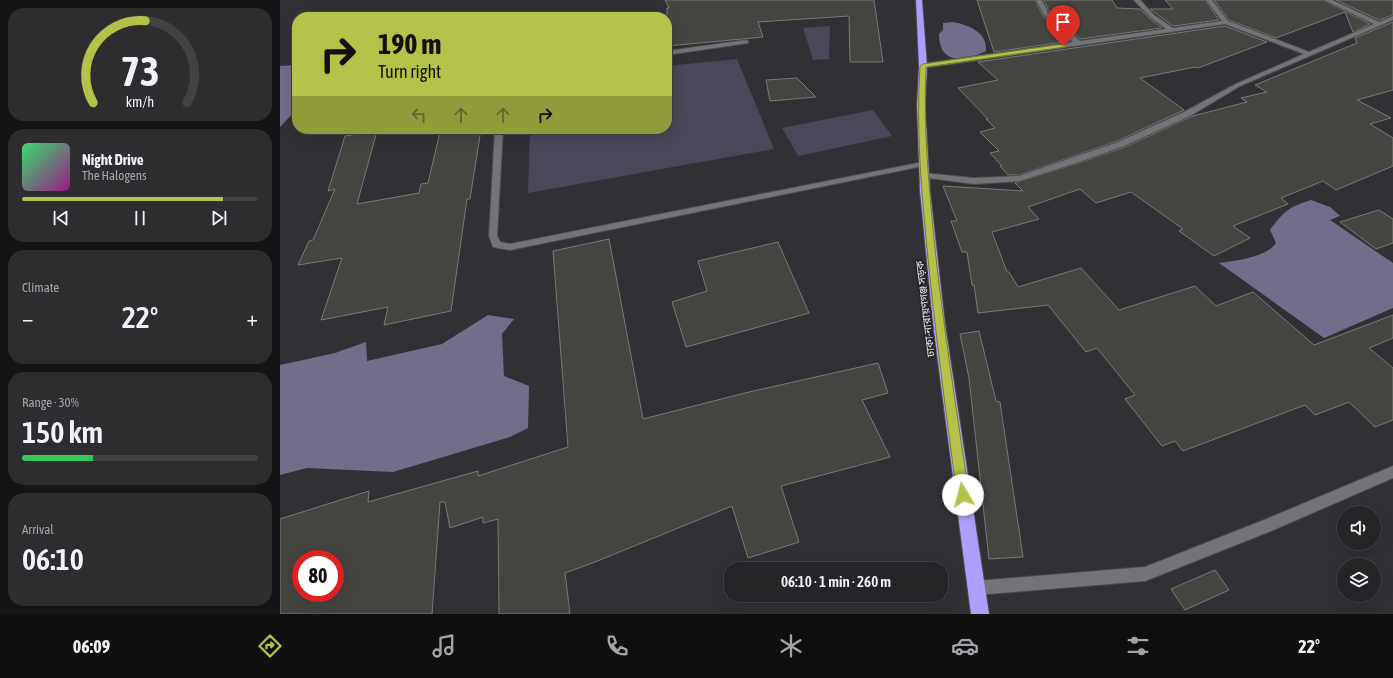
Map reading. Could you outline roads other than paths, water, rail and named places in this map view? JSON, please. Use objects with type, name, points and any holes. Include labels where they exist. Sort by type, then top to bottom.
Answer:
[{"type":"highway","name":"ঢাকা-নারায়ণগঞ্জ সড়ক","points":[[919,0],[923,66],[921,106],[924,170],[939,324],[980,614]]},
{"type":"street","points":[[1039,0],[1046,14],[1079,44]]},
{"type":"street","points":[[1137,0],[1152,16],[1172,30]]},
{"type":"street","points":[[1210,0],[1226,22]]},
{"type":"street","points":[[1327,0],[1379,24]]},
{"type":"street","points":[[499,134],[493,236],[496,245],[510,247],[924,170],[974,181],[1020,178],[1121,144],[1187,114],[1238,86],[1393,18]]},
{"type":"street","points":[[923,66],[1226,22],[1309,54]]},
{"type":"street","points":[[672,52],[746,42]]},
{"type":"street","points":[[976,588],[1145,574],[1266,526],[1393,472]]}]
